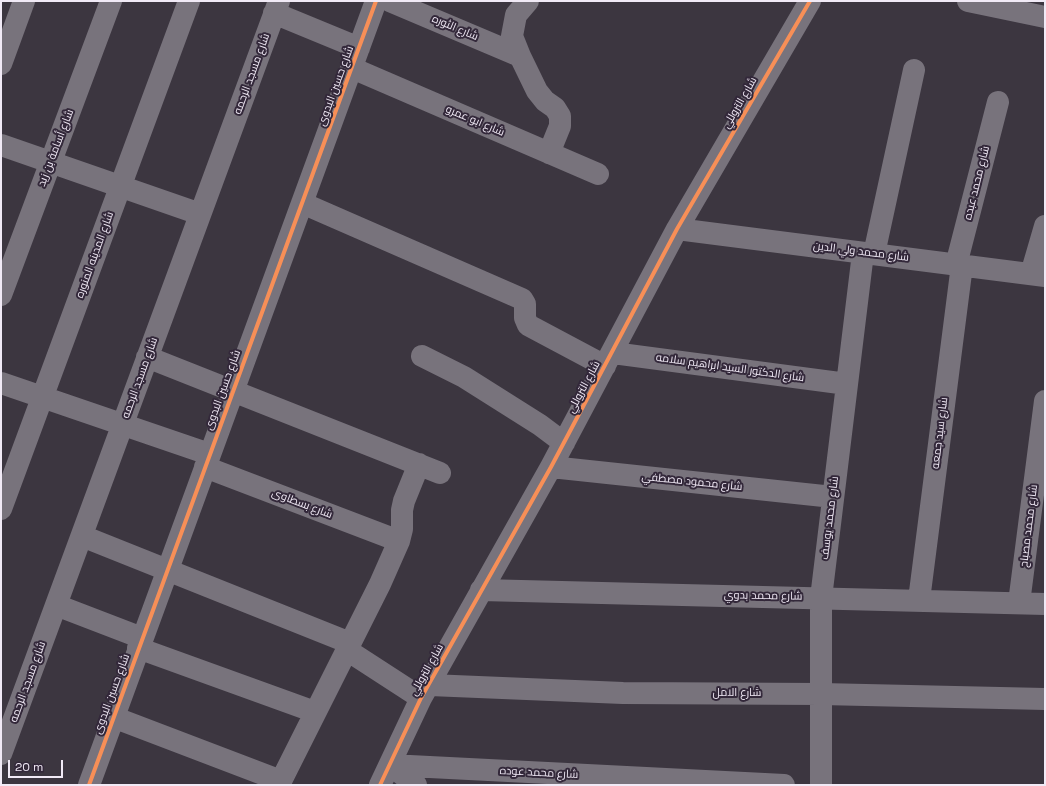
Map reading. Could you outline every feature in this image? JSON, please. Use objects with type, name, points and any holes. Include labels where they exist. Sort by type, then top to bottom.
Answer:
[{"type":"street","points":[[1,61],[24,1]]},
{"type":"street","name":"شارع أسامة بن زيد","points":[[1,295],[111,1]]},
{"type":"street","name":"شارع المدينه المنوره","points":[[1,509],[189,1]]},
{"type":"street","name":"شارع حسين البدوى","points":[[91,784],[140,643],[376,1]]},
{"type":"street","name":"شارع الثوره","points":[[390,1],[520,56]]},
{"type":"street","points":[[528,1],[516,16],[512,36],[538,92],[555,108],[560,116],[560,126],[549,153]]},
{"type":"street","name":"شارع التروللي","points":[[380,785],[425,691],[551,468],[677,229],[810,1]]},
{"type":"street","points":[[968,1],[1045,16]]},
{"type":"street","name":"شارع ابو عمرو","points":[[277,7],[356,58],[549,153],[598,174]]},
{"type":"street","name":"شارع مسجد الرحمه","points":[[1,754],[277,7]]},
{"type":"street","name":"شارع محمد يوسف","points":[[820,785],[821,598],[847,384],[868,253],[914,70]]},
{"type":"street","name":"شارع محمد عبده","points":[[959,265],[998,102]]},
{"type":"street","points":[[1,145],[200,214]]},
{"type":"street","points":[[302,203],[522,299],[525,304],[525,318],[528,325],[609,359]]},
{"type":"street","points":[[1038,275],[1045,226]]},
{"type":"street","name":"شارع محمد ولي الدين","points":[[677,229],[1038,275]]},
{"type":"street","name":"شارع سيد جمعه","points":[[919,600],[959,265]]},
{"type":"street","points":[[422,356],[464,377],[540,425],[564,443]]},
{"type":"street","points":[[147,357],[440,473]]},
{"type":"street","name":"شارع الدكتور السيد ابراهيم سلامه","points":[[609,359],[847,384]]},
{"type":"street","name":"شارع بسطاوى","points":[[1,383],[123,424],[399,541]]},
{"type":"street","name":"شارع محمد مصباح","points":[[1019,603],[1045,401]]},
{"type":"street","points":[[114,717],[280,783],[399,541],[402,529],[403,506],[419,464]]},
{"type":"street","name":"شارع محمود مصطفي","points":[[551,468],[833,496]]},
{"type":"street","points":[[82,536],[348,646],[425,691]]},
{"type":"street","name":"شارع محمد بدوي","points":[[482,590],[1045,604]]},
{"type":"street","points":[[56,605],[140,643],[316,712]]},
{"type":"street","name":"شارع الامل","points":[[425,691],[820,694],[1045,699]]},
{"type":"street","points":[[390,765],[416,785]]},
{"type":"street","name":"شارع محمد عوده","points":[[390,765],[784,785]]},
{"type":"cycle path","points":[[89,785],[376,1]]},
{"type":"cycle path","points":[[380,785],[421,698],[551,467],[677,229],[810,1]]}]
